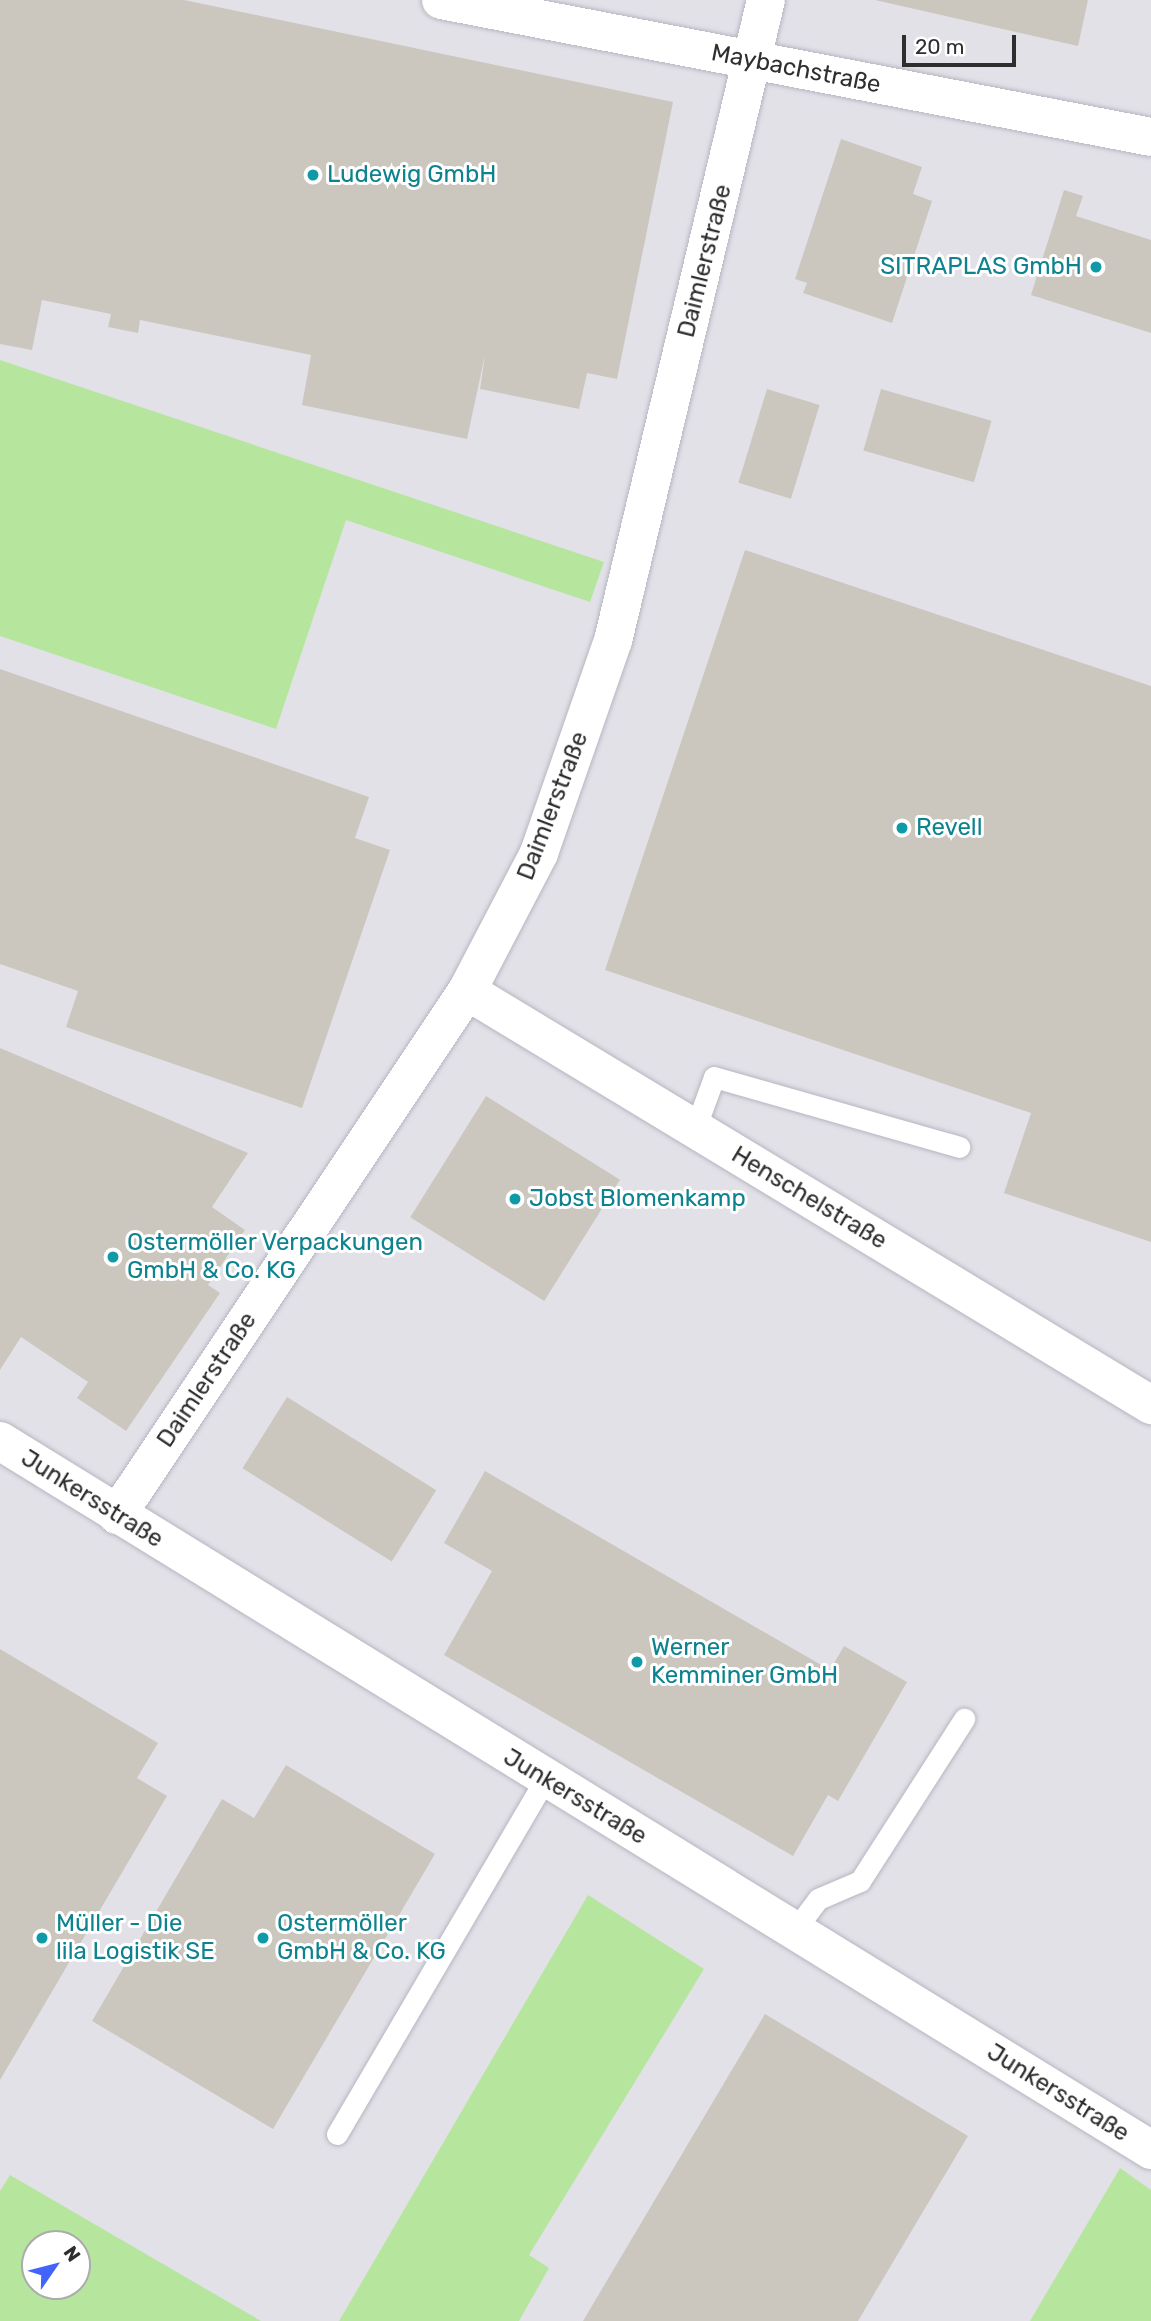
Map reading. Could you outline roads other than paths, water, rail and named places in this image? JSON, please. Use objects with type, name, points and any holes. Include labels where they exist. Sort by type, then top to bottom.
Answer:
[{"type":"street","name":"Maybachstraße","points":[[442,0],[1151,137]]},
{"type":"street","name":"Daimlerstraße","points":[[117,1515],[467,991],[539,853],[613,641],[766,0]]},
{"type":"street","name":"Henschelstraße","points":[[467,991],[1151,1405]]},
{"type":"street","name":"Junkersstraße","points":[[0,1441],[1151,2150]]},
{"type":"lane","points":[[695,1129],[714,1077],[959,1147]]},
{"type":"lane","points":[[794,1931],[818,1899],[860,1881],[964,1719]]},
{"type":"lane","points":[[337,2134],[545,1779]]},
{"type":"place","name":"Ludewig GmbH","points":[[313,175]]},
{"type":"place","name":"SITRAPLAS GmbH","points":[[1096,267]]},
{"type":"place","name":"Revell","points":[[902,828]]},
{"type":"place","name":"Jobst Blomenkamp","points":[[515,1199]]},
{"type":"place","name":"Ostermöller Verpackungen GmbH & Co. KG","points":[[113,1257]]},
{"type":"place","name":"Werner Kemminer GmbH","points":[[637,1662]]},
{"type":"place","name":"Müller - Die lila Logistik SE","points":[[42,1938]]},
{"type":"place","name":"Ostermöller GmbH & Co. KG","points":[[263,1938]]}]
